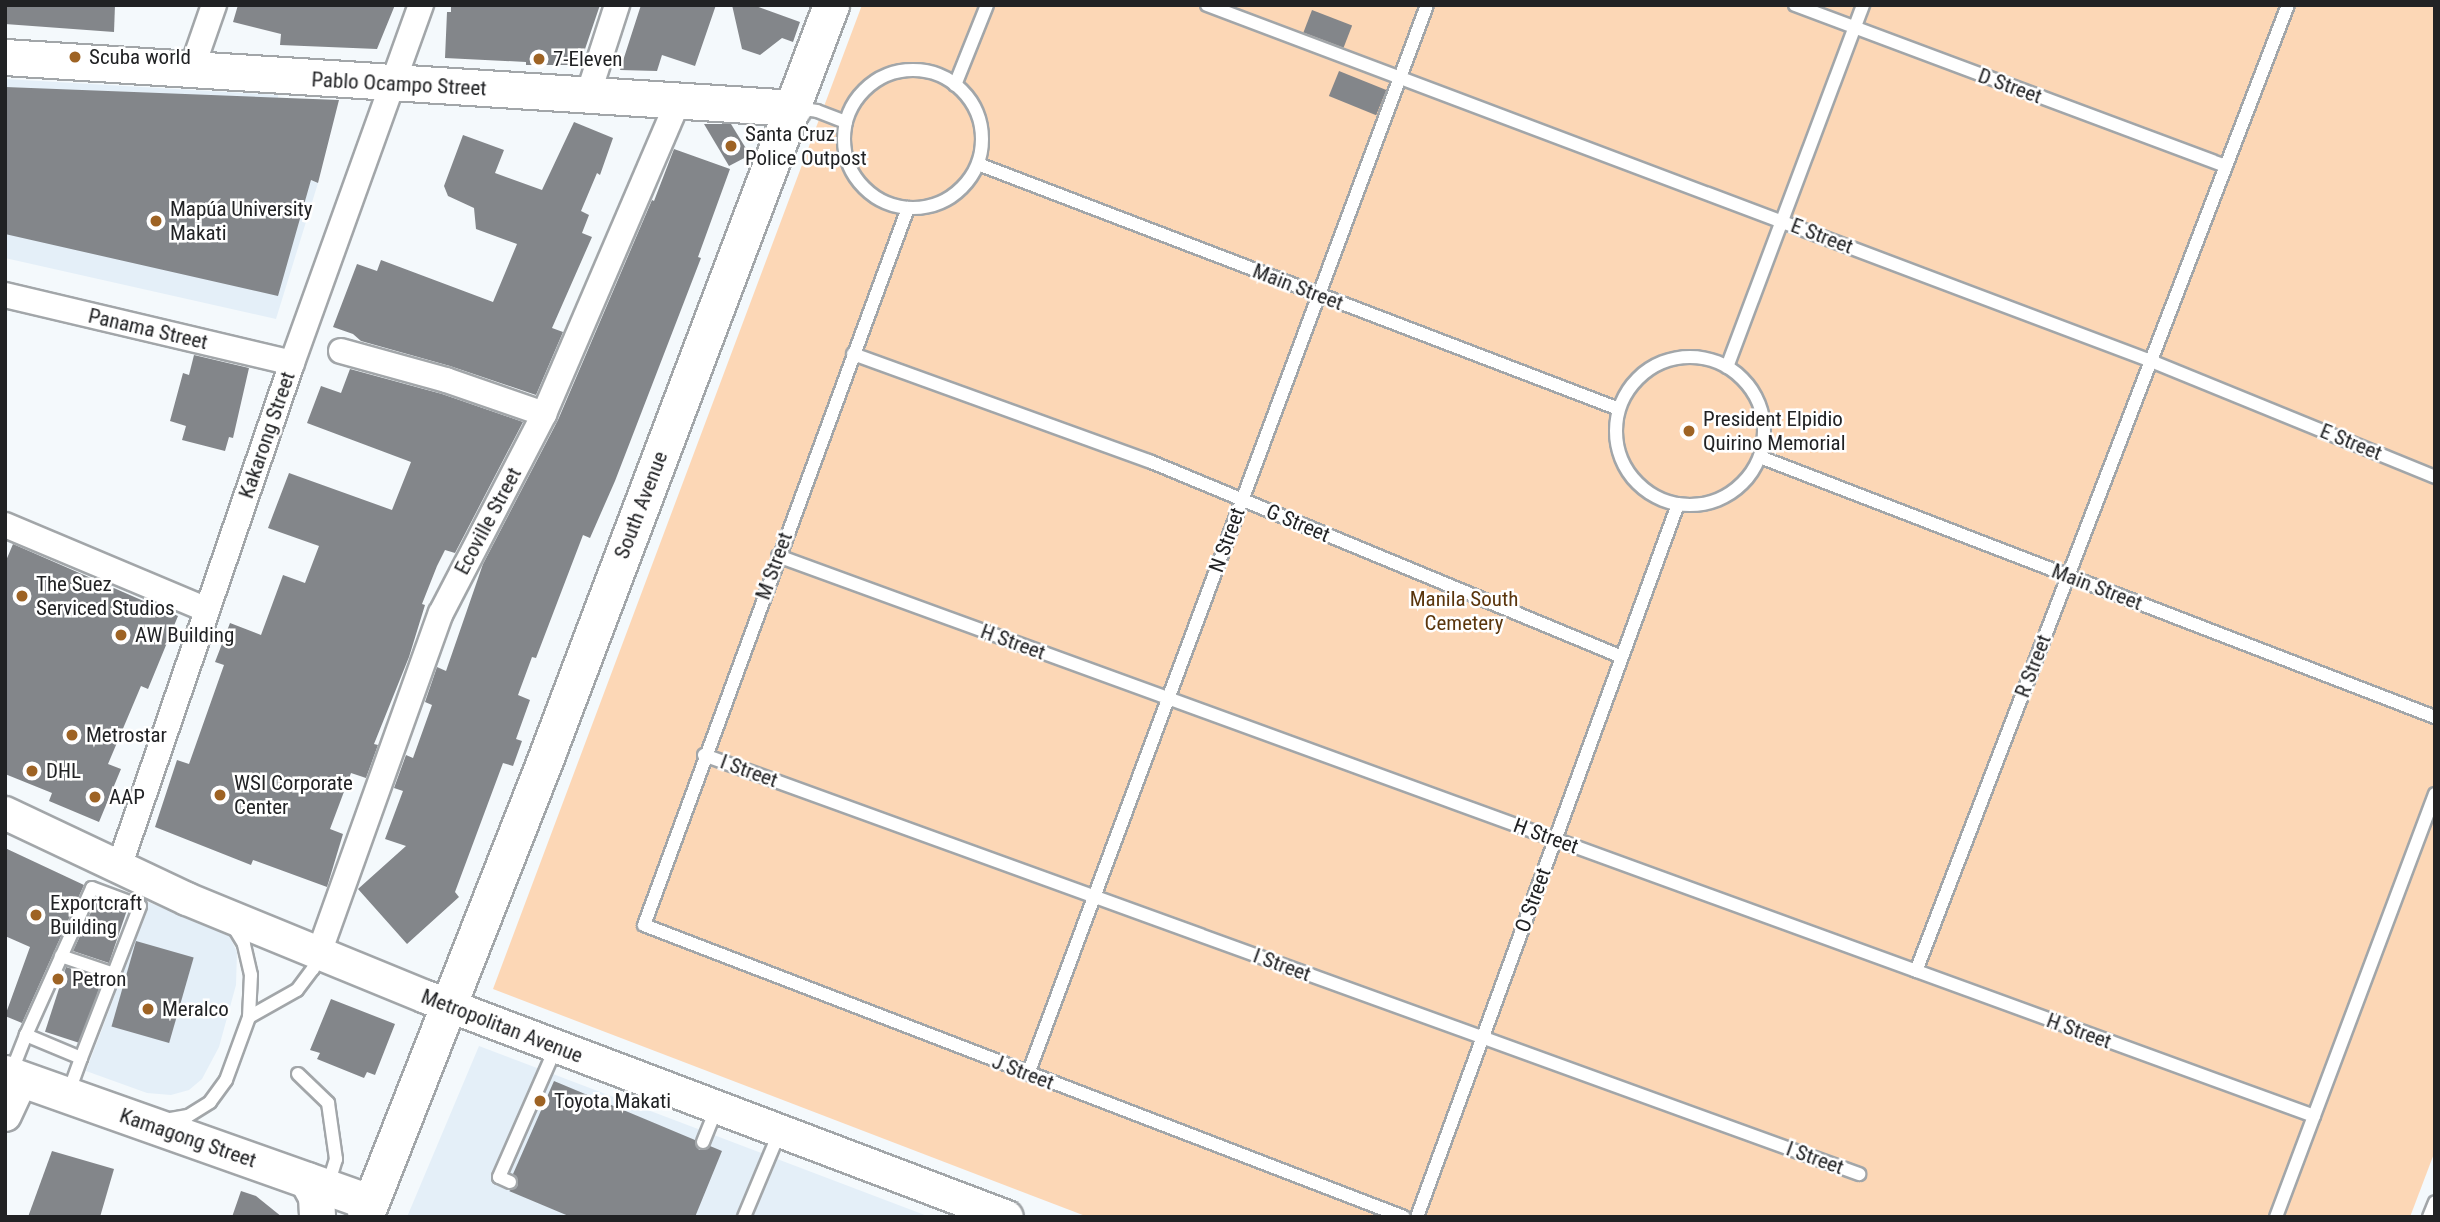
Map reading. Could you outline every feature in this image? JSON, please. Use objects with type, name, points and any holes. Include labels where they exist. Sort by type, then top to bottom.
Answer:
[{"type":"main road","name":"South Avenue","points":[[338,1203],[449,1004],[831,5]]},
{"type":"main road","name":"Pablo Ocampo Street","points":[[5,57],[793,108]]},
{"type":"main road","name":"Kamagong Street","points":[[13,1075],[146,1124],[338,1203]]},
{"type":"street","points":[[191,71],[214,5]]},
{"type":"street","name":"Kakarong Street","points":[[114,881],[292,363],[421,5]]},
{"type":"street","points":[[588,95],[617,5]]},
{"type":"street","name":"Ecoville Street","points":[[319,953],[441,613],[544,414],[679,99]]},
{"type":"street","name":"Panama Street","points":[[5,295],[292,363]]},
{"type":"street","points":[[341,351],[446,380],[544,414]]},
{"type":"street","points":[[5,525],[207,610]]},
{"type":"street","name":"Metropolitan Avenue","points":[[5,813],[114,881],[226,915],[717,1109],[1007,1217]]},
{"type":"street","points":[[5,1115],[13,1075]]},
{"type":"lane","points":[[955,85],[987,5]]},
{"type":"lane","name":"E Street","points":[[1207,5],[2151,361],[2435,477]]},
{"type":"lane","name":"N Street","points":[[1028,1074],[1427,5]]},
{"type":"lane","name":"D Street","points":[[1795,5],[2226,166]]},
{"type":"lane","points":[[1727,367],[1863,5]]},
{"type":"lane","name":"R Street","points":[[1916,971],[2288,5]]},
{"type":"lane","points":[[924,72],[955,85],[970,100],[979,120],[982,142],[978,164],[966,183],[950,197],[929,206],[908,208],[879,198],[856,179],[845,151],[845,122],[855,101],[870,85],[890,74],[924,72]]},
{"type":"lane","points":[[793,108],[817,111],[845,122]]},
{"type":"lane","name":"Main Street","points":[[978,164],[1619,410]]},
{"type":"lane","name":"M Street","points":[[644,925],[704,755],[908,208]]},
{"type":"lane","name":"G Street","points":[[853,354],[1149,461],[1622,657]]},
{"type":"lane","points":[[1695,357],[1727,367],[1747,383],[1760,406],[1764,431],[1760,457],[1736,490],[1718,500],[1698,505],[1678,504],[1649,492],[1627,470],[1618,450],[1616,430],[1619,410],[1636,380],[1663,362],[1695,357]]},
{"type":"lane","name":"Main Street","points":[[1760,457],[2435,717]]},
{"type":"lane","name":"O Street","points":[[1417,1217],[1678,504]]},
{"type":"lane","name":"H Street","points":[[778,556],[2314,1116]]},
{"type":"lane","name":"I Street","points":[[704,755],[1860,1174]]},
{"type":"lane","points":[[2276,1217],[2435,794]]},
{"type":"lane","points":[[13,1075],[26,1035],[92,888],[114,881],[140,906],[68,1095]]},
{"type":"lane","points":[[146,1124],[188,1116],[210,1102],[226,1080],[249,1017],[251,975],[244,944],[226,915]]},
{"type":"lane","name":"J Street","points":[[644,925],[1404,1217]]},
{"type":"lane","points":[[249,1017],[297,990],[313,969],[319,953]]},
{"type":"lane","points":[[61,956],[114,974]]},
{"type":"lane","points":[[26,1035],[81,1058]]},
{"type":"lane","points":[[510,1182],[499,1177],[556,1046]]},
{"type":"lane","points":[[298,1073],[328,1103],[336,1159],[338,1203]]},
{"type":"lane","points":[[703,1142],[717,1109]]},
{"type":"lane","points":[[744,1217],[780,1131]]},
{"type":"lane","points":[[2429,1217],[2435,1202]]},
{"type":"shaded area","name":"Mapúa University Makati","points":[[5,79],[278,95],[277,168],[318,183],[276,319],[5,258]]},
{"type":"shaded area","points":[[138,898],[229,935],[237,952],[236,985],[219,1047],[202,1079],[189,1090],[171,1095],[147,1093],[86,1071],[115,995],[104,992]]},
{"type":"shaded area","name":"Toyota Makati","points":[[479,1046],[930,1217],[407,1217]]},
{"type":"green space","name":"Manila South Cemetery","points":[[862,5],[2435,5],[2435,1151],[2410,1217],[1088,1217],[493,989]]},
{"type":"building","points":[[5,5],[115,5],[114,32],[5,24]]},
{"type":"building","points":[[238,5],[395,5],[377,49],[280,45],[281,34],[233,22]]},
{"type":"building","points":[[451,5],[600,5],[584,52],[574,65],[526,65],[526,62],[445,58],[447,12],[451,12]]},
{"type":"building","points":[[641,5],[716,5],[695,66],[662,55],[657,71],[620,70]]},
{"type":"building","points":[[732,5],[753,5],[800,22],[793,42],[782,38],[760,55],[742,49]]},
{"type":"building","points":[[1312,10],[1352,25],[1344,48],[1303,32]]},
{"type":"building","points":[[1339,71],[1386,90],[1376,115],[1329,96]]},
{"type":"building","name":"Mapúa University Makati","points":[[5,87],[339,100],[318,183],[311,180],[278,296],[5,234]]},
{"type":"building","points":[[574,122],[613,138],[600,175],[597,173],[581,211],[589,215],[582,233],[592,237],[552,328],[563,332],[536,395],[450,366],[361,341],[353,334],[333,327],[357,264],[377,271],[381,260],[493,302],[517,244],[476,229],[474,208],[448,196],[444,186],[463,135],[504,150],[495,173],[542,190]]},
{"type":"building","name":"Santa Cruz Police Outpost","points":[[704,124],[731,124],[750,155],[729,166]]},
{"type":"building","points":[[674,149],[730,169],[698,257],[701,258],[615,481],[590,538],[583,535],[536,658],[532,657],[518,695],[530,700],[516,739],[522,741],[513,766],[503,763],[455,892],[459,897],[407,944],[358,889],[406,846],[385,839],[403,791],[394,788],[406,755],[413,758],[432,705],[425,702],[437,667],[446,671],[483,564],[558,420]]},
{"type":"building","points":[[194,355],[249,368],[233,438],[229,437],[225,451],[182,440],[186,426],[170,421],[183,373],[189,375]]},
{"type":"building","points":[[350,369],[442,394],[523,422],[455,553],[445,550],[437,566],[422,604],[425,605],[409,657],[374,744],[378,745],[366,778],[351,773],[330,829],[343,834],[327,887],[253,860],[251,865],[155,827],[177,760],[189,764],[224,665],[215,662],[230,623],[261,635],[283,575],[305,583],[319,546],[268,528],[289,473],[392,510],[411,462],[307,423],[321,386],[341,393]]},
{"type":"building","points":[[13,544],[178,616],[148,689],[141,686],[108,764],[121,769],[99,822],[49,801],[52,793],[5,774],[5,563]]},
{"type":"building","name":"Exportcraft Building","points":[[5,848],[84,885],[22,1023],[5,1016],[30,947],[5,936]]},
{"type":"building","points":[[97,899],[127,910],[109,963],[73,951]]},
{"type":"building","name":"Meralco","points":[[136,941],[194,958],[169,1043],[111,1027]]},
{"type":"building","points":[[66,967],[102,979],[81,1043],[45,1032]]},
{"type":"building","points":[[331,999],[395,1024],[375,1075],[367,1072],[364,1078],[317,1059],[320,1053],[310,1050]]},
{"type":"building","points":[[554,1081],[695,1140],[699,1150],[710,1146],[722,1151],[695,1217],[571,1217],[509,1191],[518,1185],[513,1174]]},
{"type":"building","points":[[52,1151],[114,1169],[100,1217],[28,1217]]},
{"type":"building","points":[[241,1191],[256,1196],[282,1217],[232,1217]]},
{"type":"place","name":"Scuba world","points":[[75,57]]},
{"type":"place","name":"7-Eleven","points":[[539,59]]},
{"type":"place","name":"Santa Cruz Police Outpost","points":[[731,146]]},
{"type":"place","name":"Mapúa University Makati","points":[[156,221]]},
{"type":"place","name":"President Elpidio Quirino Memorial","points":[[1689,431]]},
{"type":"place","name":"The Suez Serviced Studios","points":[[22,596]]},
{"type":"place","name":"AW Building","points":[[121,635]]},
{"type":"place","name":"Metrostar","points":[[72,735]]},
{"type":"place","name":"DHL","points":[[32,771]]},
{"type":"place","name":"WSI Corporate Center","points":[[220,795]]},
{"type":"place","name":"AAP","points":[[95,797]]},
{"type":"place","name":"Exportcraft Building","points":[[36,915]]},
{"type":"place","name":"Petron","points":[[58,979]]},
{"type":"place","name":"Meralco","points":[[148,1009]]},
{"type":"place","name":"Toyota Makati","points":[[540,1101]]}]
